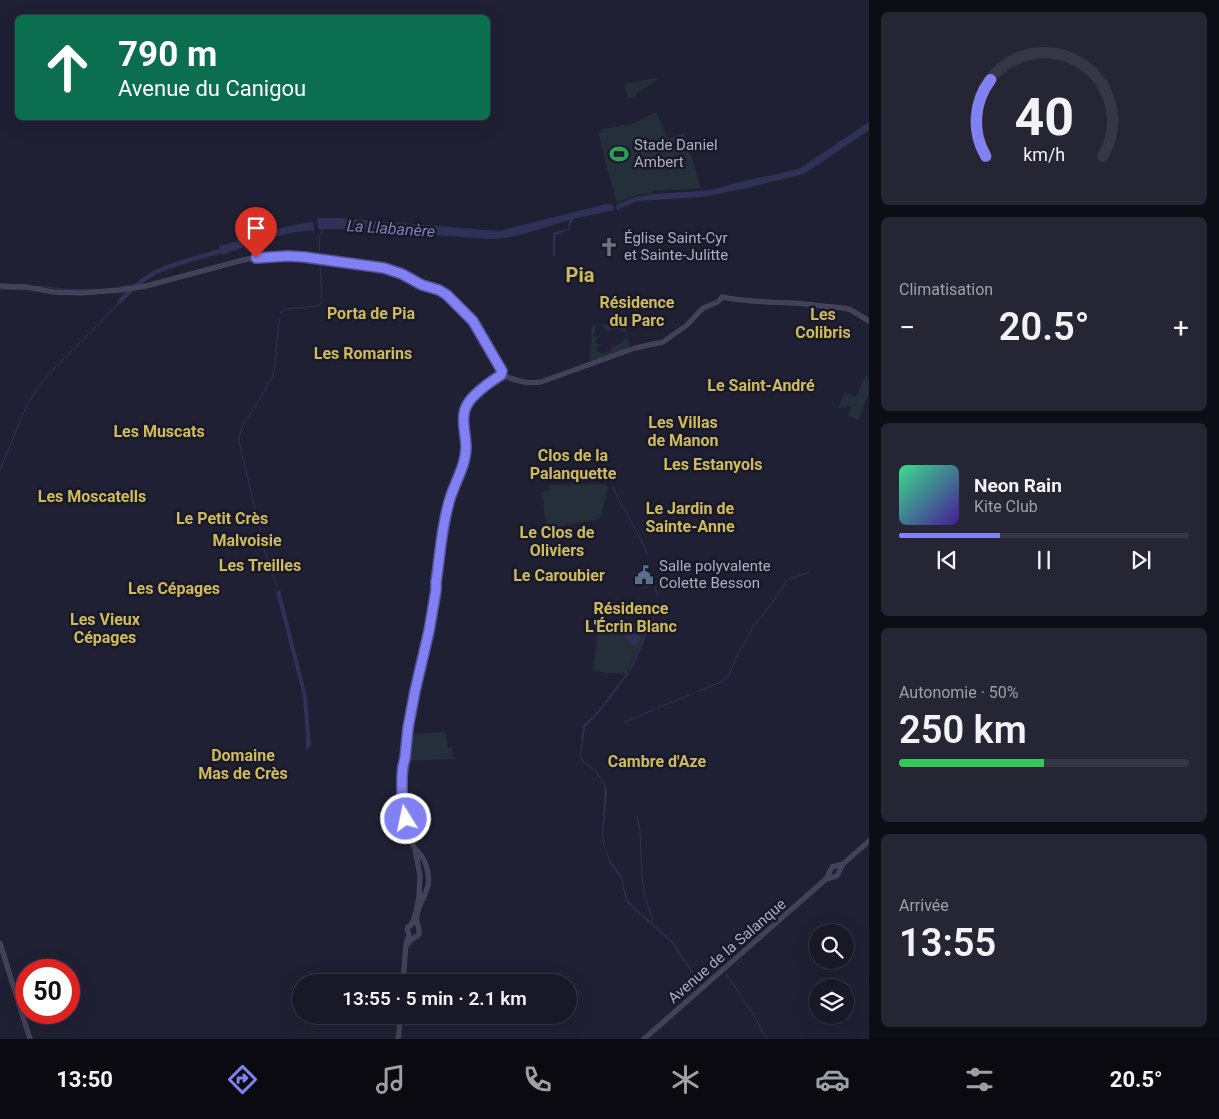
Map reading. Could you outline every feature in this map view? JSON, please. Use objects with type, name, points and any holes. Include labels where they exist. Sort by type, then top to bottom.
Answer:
[{"type":"main road","points":[[0,286],[80,293],[121,290],[146,286],[247,259],[288,256],[321,258],[384,268],[443,292],[473,321],[503,374],[529,384],[541,382],[635,348],[663,342],[688,324],[700,310],[718,302],[722,296],[752,302],[844,308],[869,320]]},
{"type":"main road","points":[[411,936],[416,937],[419,934],[420,929],[416,916],[428,885],[428,873],[426,864],[410,839],[400,804],[399,792],[408,728],[436,582],[448,505],[466,456],[461,414],[466,402],[503,374]]},
{"type":"main road","points":[[843,864],[839,875],[831,875],[832,867],[843,864],[869,842]]},
{"type":"main road","points":[[411,936],[407,929],[412,924],[416,912],[420,876],[414,847]]},
{"type":"main road","points":[[418,866],[426,864]]},
{"type":"main road","points":[[836,867],[840,871]]},
{"type":"main road","name":"Avenue de la Salanque","points":[[826,880],[830,872]]},
{"type":"main road","name":"Avenue de la Salanque","points":[[644,1039],[826,880],[833,876]]},
{"type":"main road","points":[[412,924],[418,925]]},
{"type":"main road","points":[[404,974],[406,950],[411,936]]},
{"type":"main road","points":[[0,944],[30,1039]]},
{"type":"main road","points":[[398,1039],[400,1024]]},
{"type":"shaded area","points":[[656,78],[657,80],[636,94],[636,96],[627,98],[624,84]]},
{"type":"shaded area","points":[[656,112],[668,139],[684,133],[701,188],[653,191],[652,193],[637,195],[617,203],[599,134],[603,129],[632,124]]},
{"type":"shaded area","points":[[625,322],[630,348],[592,362],[590,361],[592,326]],"holes":[[[596,326],[603,326],[606,331],[614,329],[625,332],[627,337],[620,344],[611,347],[610,351],[606,353],[600,353],[596,350],[596,347],[601,344],[594,342],[600,336],[596,337],[593,335],[595,334]]]},
{"type":"shaded area","points":[[866,376],[869,378],[869,393],[858,420],[848,415],[851,407],[838,408],[845,393],[856,397]]},
{"type":"shaded area","points":[[606,484],[608,487],[600,519],[557,527],[556,524],[546,526],[542,492],[550,490],[549,485]]},
{"type":"shaded area","points":[[599,621],[645,624],[649,627],[626,674],[593,670]]},
{"type":"shaded area","points":[[446,732],[448,748],[452,747],[453,757],[456,759],[406,761],[410,734]]},
{"type":"water","points":[[869,122],[869,130],[804,174],[702,197],[638,201],[617,210],[616,205],[636,197],[715,189],[799,169]]},
{"type":"water","points":[[606,204],[613,205],[614,210],[573,219],[569,230],[555,235],[555,256],[553,256],[553,234],[568,229],[570,220],[520,235],[488,239],[353,229],[318,229],[317,216],[319,218],[340,218],[499,231]]},
{"type":"water","points":[[313,222],[314,231],[280,235],[222,255],[219,246],[277,229]]},
{"type":"water","points":[[280,590],[307,697],[311,744],[306,751],[303,696],[276,592]]},
{"type":"water","points":[[655,613],[631,670],[601,710],[585,727],[581,756],[597,772],[606,786],[604,844],[612,863],[622,877],[627,900],[673,942],[701,987],[672,943],[626,901],[621,878],[610,863],[603,844],[602,835],[605,787],[596,772],[582,761],[580,756],[583,726],[600,709],[629,670]]},
{"type":"water","points":[[624,624],[632,624],[643,628],[638,645],[634,646],[627,639]]},
{"type":"waterway","points":[[319,257],[320,234],[324,229]]},
{"type":"waterway","name":"La Llabanère","points":[[120,301],[140,282],[162,269],[225,250]]},
{"type":"waterway","points":[[280,313],[286,309],[318,306],[322,303],[320,261]]},
{"type":"waterway","points":[[36,286],[90,290],[111,289],[138,284]]},
{"type":"waterway","points":[[0,289],[24,290]]},
{"type":"waterway","name":"La Llabanère","points":[[0,470],[26,407],[38,387],[120,301]]},
{"type":"waterway","points":[[277,587],[265,552],[239,441],[243,425],[274,373],[279,319]]},
{"type":"waterway","points":[[613,487],[648,554]]},
{"type":"waterway","points":[[697,692],[723,681],[729,675],[737,655],[756,623],[776,598],[786,580],[809,572]]},
{"type":"waterway","points":[[641,588],[654,585],[658,596]]},
{"type":"waterway","points":[[658,708],[689,695]]},
{"type":"waterway","points":[[625,722],[653,710]]},
{"type":"waterway","points":[[637,816],[640,830],[642,877],[645,897],[653,920],[651,921]]},
{"type":"waterway","points":[[726,974],[755,1017],[767,1039]]},
{"type":"place","name":"Stade Daniel Ambert","points":[[619,154]]},
{"type":"place","name":"Église Saint-Cyr et Sainte-Julitte","points":[[609,247]]},
{"type":"place","name":"Salle polyvalente Colette Besson","points":[[644,575]]},
{"type":"district","name":"Pia","points":[[580,275]]},
{"type":"district","name":"Résidence du Parc","points":[[637,311]]},
{"type":"district","name":"Porta de Pia","points":[[371,313]]},
{"type":"district","name":"Les Colibris","points":[[823,323]]},
{"type":"district","name":"Les Romarins","points":[[363,353]]},
{"type":"district","name":"Le Saint-André","points":[[761,385]]},
{"type":"district","name":"Les Muscats","points":[[159,431]]},
{"type":"district","name":"Les Villas de Manon","points":[[683,431]]},
{"type":"district","name":"Clos de la Palanquette","points":[[573,464]]},
{"type":"district","name":"Les Estanyols","points":[[713,464]]},
{"type":"district","name":"Les Moscatells","points":[[92,496]]},
{"type":"district","name":"Le Jardin de Sainte-Anne","points":[[690,517]]},
{"type":"district","name":"Le Petit Crès","points":[[222,518]]},
{"type":"district","name":"Malvoisie","points":[[247,540]]},
{"type":"district","name":"Le Clos de Oliviers","points":[[557,541]]},
{"type":"district","name":"Les Treilles","points":[[260,565]]},
{"type":"district","name":"Le Caroubier","points":[[559,575]]},
{"type":"district","name":"Les Cépages","points":[[174,588]]},
{"type":"district","name":"Résidence L'Écrin Blanc","points":[[631,617]]},
{"type":"district","name":"Les Vieux Cépages","points":[[105,628]]},
{"type":"district","name":"Cambre d'Aze","points":[[657,761]]},
{"type":"district","name":"Domaine Mas de Crès","points":[[243,764]]},
{"type":"route","points":[[256,258],[288,256],[321,258],[384,268],[402,274],[422,285],[435,288],[447,295],[470,317],[502,371],[501,375],[475,396],[464,412],[466,456],[446,511],[429,631],[417,678],[408,728],[402,777],[402,802],[406,819]]}]
